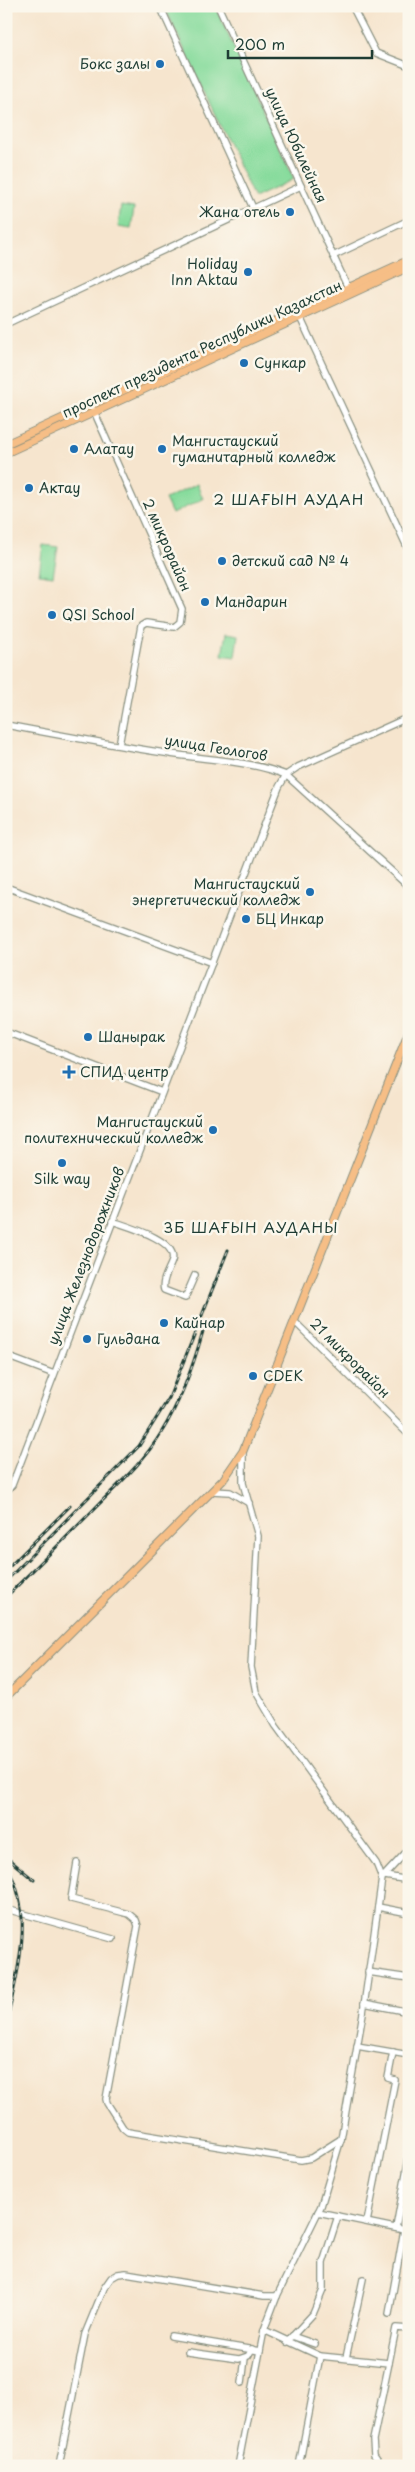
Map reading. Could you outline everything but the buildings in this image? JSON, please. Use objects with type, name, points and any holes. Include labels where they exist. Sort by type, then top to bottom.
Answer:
[{"type":"main road","name":"проспект президента Республики Казахстан","points":[[6,454],[93,409],[384,275],[409,260]]},
{"type":"main road","name":"проспект президента Республики Казахстан","points":[[384,275],[409,267]]},
{"type":"main road","name":"проспект президента Республики Казахстан","points":[[6,444],[93,409]]},
{"type":"main road","points":[[6,1697],[223,1480],[243,1452],[409,1031]]},
{"type":"street","points":[[160,6],[253,208]]},
{"type":"street","name":"улица Юбилейная","points":[[218,6],[349,291]]},
{"type":"street","points":[[352,6],[376,53],[409,66]]},
{"type":"street","points":[[6,324],[301,186]]},
{"type":"street","points":[[334,256],[409,220]]},
{"type":"street","points":[[298,314],[409,551]]},
{"type":"street","name":"2 микрорайон","points":[[93,409],[182,609],[180,622],[174,627],[146,622],[141,626],[120,745]]},
{"type":"street","points":[[402,535],[409,533]]},
{"type":"street","points":[[286,775],[298,767],[409,717]]},
{"type":"street","name":"улица Геологов","points":[[6,725],[246,765],[286,775],[409,888]]},
{"type":"street","name":"улица Железнодорожников","points":[[6,1492],[12,1485],[279,787],[286,775]]},
{"type":"street","points":[[6,887],[212,963]]},
{"type":"street","points":[[6,1032],[162,1092]]},
{"type":"street","points":[[112,1221],[160,1239],[172,1254],[163,1286],[164,1290],[185,1298],[195,1275]]},
{"type":"street","name":"21 микрорайон","points":[[294,1321],[409,1435]]},
{"type":"street","points":[[6,1356],[54,1374]]},
{"type":"street","points":[[243,1452],[241,1473],[256,1524],[258,1543],[251,1667],[256,1692],[276,1726],[384,1877]]},
{"type":"street","points":[[212,1491],[230,1492],[249,1503]]},
{"type":"street","points":[[238,2466],[264,2330],[276,2296],[318,2212],[332,2175],[341,2139],[384,1877],[409,1849]]},
{"type":"street","points":[[77,1863],[71,1899],[129,1914],[136,1920],[138,1926],[106,2099],[125,2130],[301,2160],[312,2158],[341,2139]]},
{"type":"street","points":[[384,1877],[409,1880]]},
{"type":"street","points":[[378,1907],[409,1913]]},
{"type":"street","points":[[6,1909],[113,1939]]},
{"type":"street","points":[[368,1972],[409,1978]]},
{"type":"street","points":[[364,2003],[409,2012]]},
{"type":"street","points":[[357,2046],[409,2055]]},
{"type":"street","points":[[367,2222],[395,2080],[388,2078],[393,2052]]},
{"type":"street","points":[[396,2228],[409,2157]]},
{"type":"street","points":[[318,2212],[407,2231],[389,2314]]},
{"type":"street","points":[[290,2339],[313,2314],[323,2290],[323,2263],[338,2216]]},
{"type":"street","points":[[59,2466],[85,2334],[111,2278],[118,2274],[126,2274],[264,2296],[276,2296]]},
{"type":"street","points":[[346,2358],[363,2279]]},
{"type":"street","points":[[382,2466],[374,2455],[373,2440],[396,2328],[409,2330]]},
{"type":"street","points":[[264,2330],[290,2339],[315,2344]]},
{"type":"street","points":[[171,2336],[260,2350]]},
{"type":"street","points":[[290,2339],[320,2356],[389,2362]]},
{"type":"street","points":[[242,2383],[245,2358],[252,2349]]},
{"type":"street","points":[[188,2352],[245,2358]]},
{"type":"street","points":[[299,2466],[320,2356]]},
{"type":"green space","points":[[164,6],[215,6],[294,179],[254,198]]},
{"type":"green space","points":[[121,206],[134,208],[131,229],[118,227]]},
{"type":"green space","points":[[197,484],[203,499],[172,514],[165,499]]},
{"type":"green space","points":[[43,545],[58,547],[53,576],[39,574]]},
{"type":"green space","points":[[226,633],[238,635],[235,657],[222,655]]},
{"type":"railway","points":[[6,1581],[139,1446],[169,1398],[228,1250]]},
{"type":"railway","points":[[6,1597],[124,1479],[147,1453],[168,1421],[180,1396],[191,1371],[203,1331]]},
{"type":"railway","points":[[6,1570],[70,1506]]},
{"type":"railway","points":[[6,1857],[34,1880]]},
{"type":"railway","points":[[6,1866],[15,1885],[20,1904],[22,1924],[19,1966],[6,2026]]},
{"type":"place","name":"Бокс залы","points":[[160,64]]},
{"type":"place","name":"Жана отель","points":[[290,212]]},
{"type":"place","name":"Holiday Inn Aktau","points":[[248,272]]},
{"type":"place","name":"Сункар","points":[[244,363]]},
{"type":"place","name":"Алатау","points":[[74,449]]},
{"type":"place","name":"Мангистауский гуманитарный колледж","points":[[162,449]]},
{"type":"place","name":"Актау","points":[[29,488]]},
{"type":"place","name":"детский сад № 4","points":[[222,561]]},
{"type":"place","name":"Мандарин","points":[[205,602]]},
{"type":"place","name":"QSI School","points":[[52,615]]},
{"type":"place","name":"Мангистауский энергетический колледж","points":[[310,892]]},
{"type":"place","name":"БЦ Инкар","points":[[246,919]]},
{"type":"place","name":"Шанырак","points":[[88,1037]]},
{"type":"place","name":"СПИД центр","points":[[69,1072]]},
{"type":"place","name":"Мангистауский политехнический колледж","points":[[213,1130]]},
{"type":"place","name":"Silk way","points":[[62,1163]]},
{"type":"place","name":"Кайнар","points":[[164,1323]]},
{"type":"place","name":"Гульдана","points":[[87,1339]]},
{"type":"place","name":"CDEK","points":[[253,1376]]},
{"type":"district","name":"2 ШАҒЫН АУДАН","points":[[289,500]]},
{"type":"district","name":"3Б ШАҒЫН АУДАНЫ","points":[[251,1228]]}]
